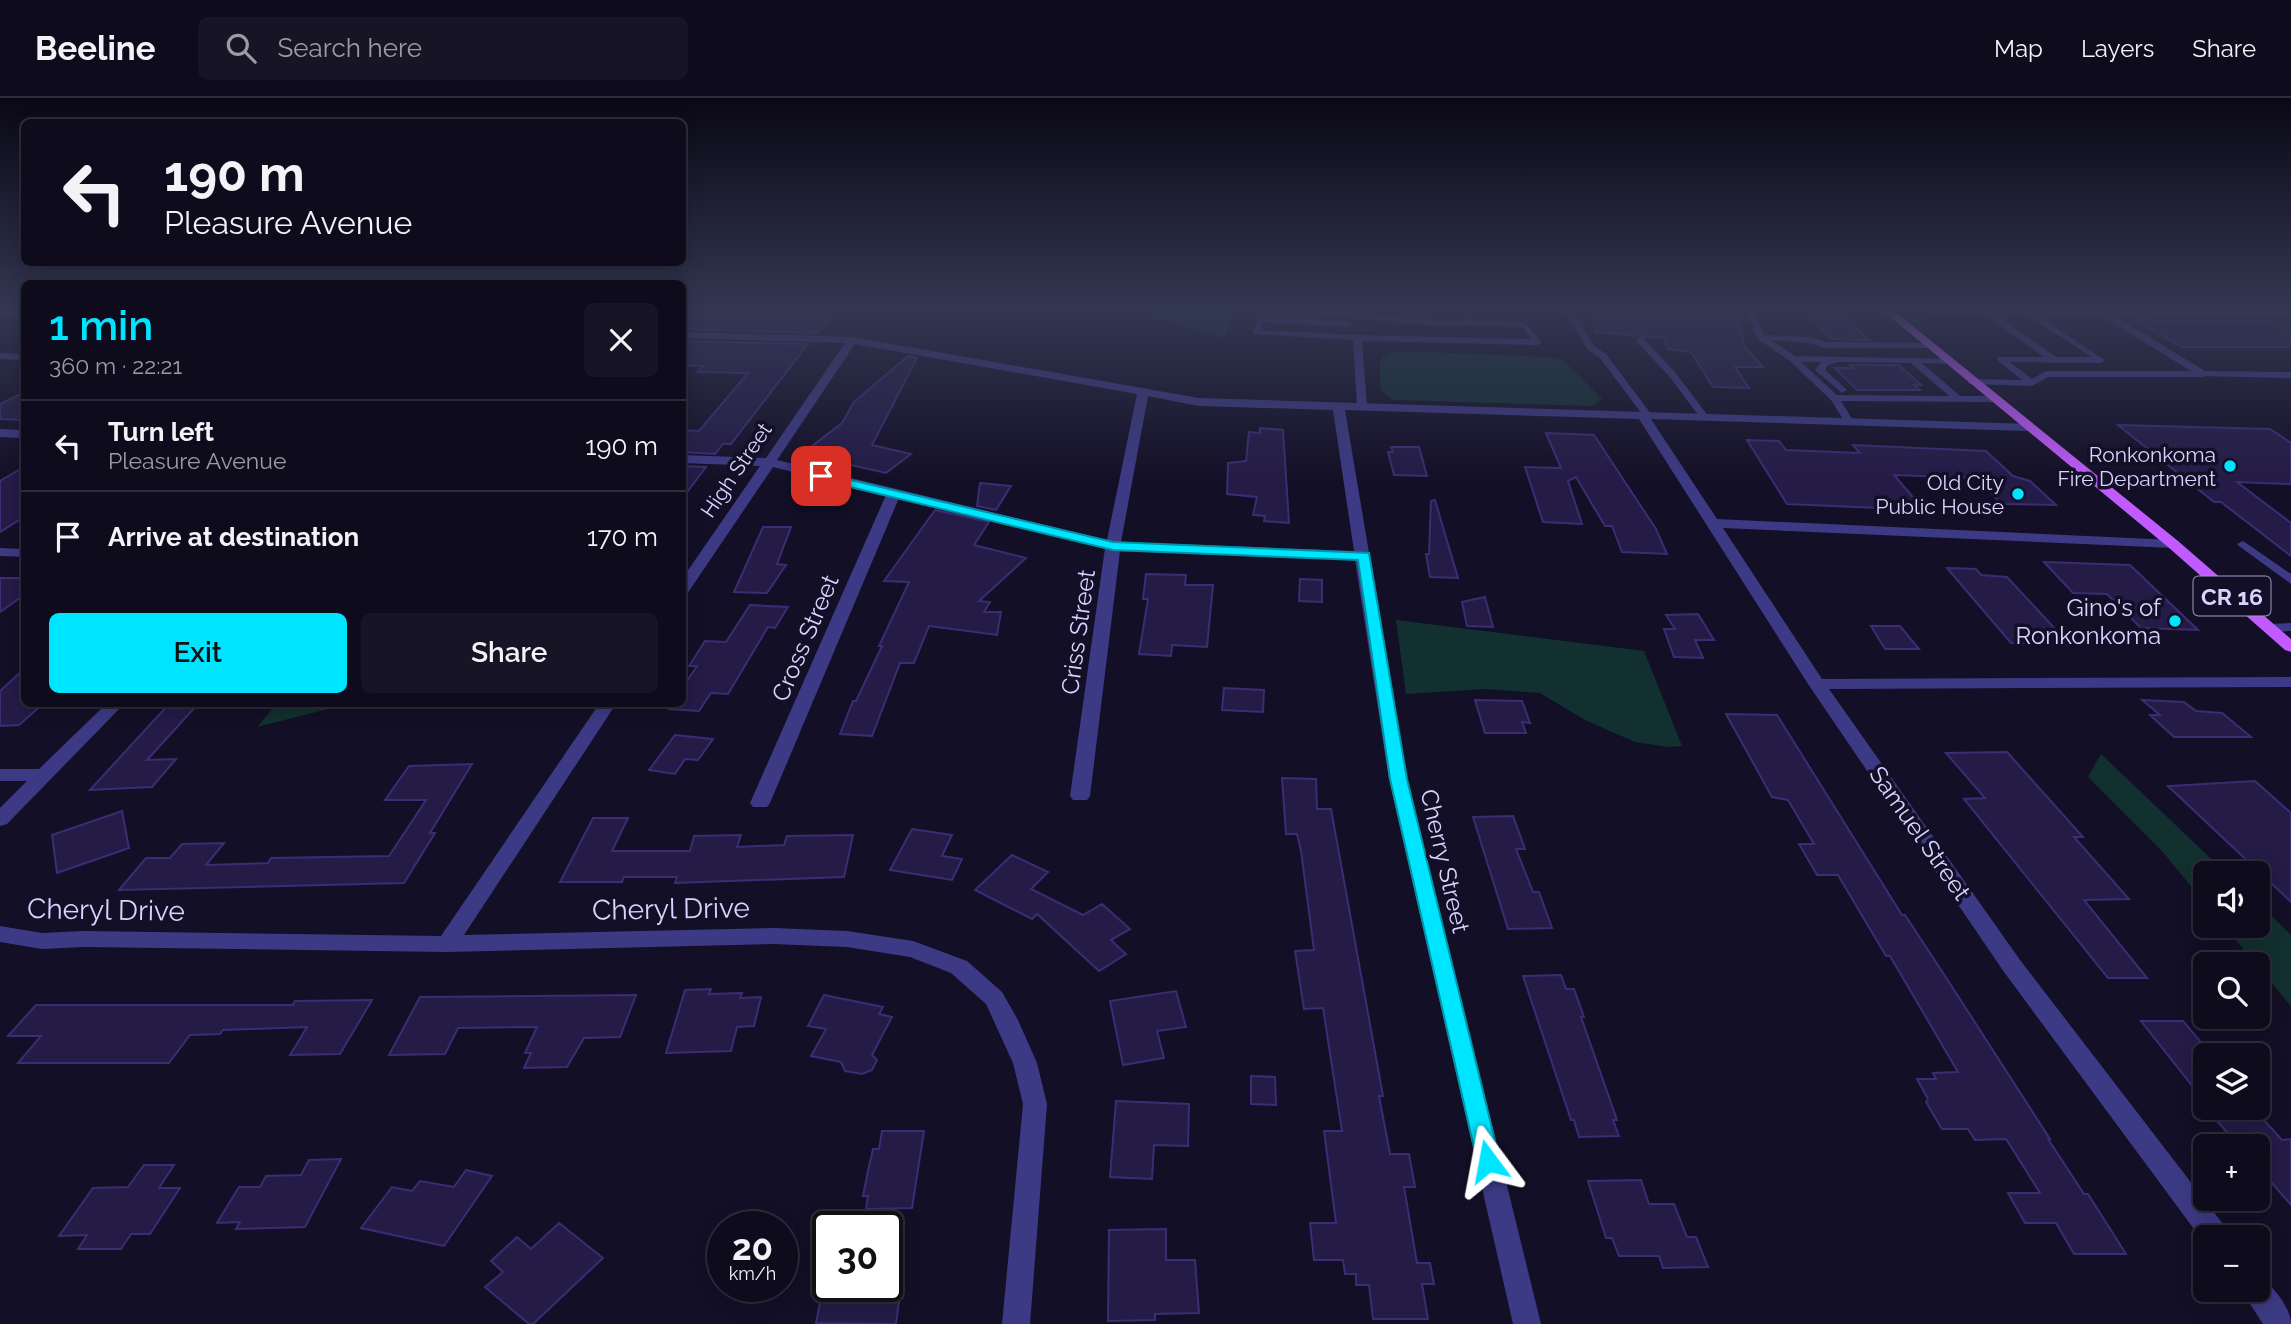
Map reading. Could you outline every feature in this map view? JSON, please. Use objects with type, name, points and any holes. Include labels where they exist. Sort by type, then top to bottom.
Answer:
[{"type":"main road","name":"CR 16","points":[[1955,367],[2173,544],[2291,647]]},
{"type":"street","name":"High Street","points":[[686,585],[833,367]]},
{"type":"street","points":[[1004,367],[1199,402],[2027,427]]},
{"type":"street","points":[[2192,367],[2203,374],[2291,375]]},
{"type":"street","name":"Criss Street","points":[[1080,796],[1113,546],[1143,392]]},
{"type":"street","name":"Cherry Street","points":[[1338,406],[1398,779],[1527,1324]]},
{"type":"street","name":"Samuel Street","points":[[1645,416],[1817,684],[2012,966],[2207,1225]]},
{"type":"street","points":[[0,433],[21,434]]},
{"type":"street","points":[[686,459],[768,462],[1113,546],[1364,556]]},
{"type":"street","name":"Cross Street","points":[[760,803],[894,493]]},
{"type":"street","points":[[1714,523],[2173,544]]},
{"type":"street","points":[[0,552],[21,553]]},
{"type":"street","points":[[1817,684],[2291,682]]},
{"type":"street","points":[[0,819],[112,707]]},
{"type":"street","points":[[447,944],[605,707]]},
{"type":"street","points":[[0,775],[44,775]]},
{"type":"street","name":"Cheryl Drive","points":[[0,934],[24,942],[54,943],[84,939],[447,944],[774,936],[847,939],[913,949],[959,967],[994,998],[1025,1063],[1035,1104],[1016,1324]]},
{"type":"street","points":[[2264,1302],[2281,1324]]},
{"type":"lane","points":[[1357,367],[1362,407]]},
{"type":"lane","points":[[1611,367],[1645,416]]},
{"type":"lane","points":[[1666,367],[1705,418]]},
{"type":"lane","points":[[1802,367],[1835,398],[1849,422]]},
{"type":"lane","points":[[1822,367],[1820,370],[1838,389],[1869,395],[1922,395],[1942,399]]},
{"type":"lane","points":[[1921,367],[1958,399]]},
{"type":"lane","points":[[2012,367],[2032,383]]},
{"type":"lane","points":[[2064,367],[2074,374]]},
{"type":"lane","points":[[2113,367],[2124,374]]},
{"type":"lane","points":[[1973,382],[2032,383],[2046,374],[2203,374]]},
{"type":"lane","points":[[1835,398],[1994,399]]},
{"type":"lane","points":[[2243,544],[2291,580]]},
{"type":"lane","points":[[2269,628],[2291,627]]},
{"type":"green space","points":[[1380,367],[1570,367],[1602,399],[1592,406],[1392,400],[1380,389]]},
{"type":"green space","points":[[1396,620],[1644,651],[1682,746],[1668,747],[1635,742],[1585,720],[1540,693],[1486,689],[1406,694]]},
{"type":"green space","points":[[274,707],[336,707],[257,727]]},
{"type":"green space","points":[[2101,754],[2213,861],[2193,861],[2193,888],[2162,851],[2088,777]]},
{"type":"green space","points":[[2270,915],[2291,935],[2291,1006],[2270,981],[2270,952],[2246,952],[2234,938],[2270,938]]},
{"type":"building","points":[[702,367],[790,367],[731,444],[723,444],[715,454],[686,452],[686,430],[699,431],[748,373],[697,372]]},
{"type":"building","points":[[895,367],[912,367],[872,445],[911,454],[886,473],[846,464],[849,461],[803,453],[842,423],[854,402]]},
{"type":"building","points":[[1701,367],[1735,367],[1749,388],[1713,387]]},
{"type":"building","points":[[1901,367],[1921,385],[1914,385],[1920,390],[1857,390],[1835,368]]},
{"type":"building","points":[[21,394],[21,420],[0,419],[0,404]]},
{"type":"building","name":"Ronkonkoma Fire Department","points":[[2118,425],[2270,429],[2291,443],[2291,484],[2237,482],[2291,523],[2291,556],[2221,502],[2214,502]]},
{"type":"building","points":[[1260,428],[1283,430],[1289,523],[1264,521],[1265,516],[1253,515],[1257,497],[1227,494],[1228,463],[1246,461],[1249,432],[1260,433]]},
{"type":"building","points":[[1546,433],[1594,435],[1656,529],[1667,554],[1622,552],[1612,526],[1605,526],[1576,477],[1568,481],[1582,524],[1543,522],[1525,467],[1561,468]]},
{"type":"building","points":[[1747,440],[1779,441],[1786,450],[1860,453],[1853,445],[1986,451],[2013,476],[2030,481],[2056,505],[2002,504],[1975,478],[1894,475],[1924,510],[1787,504]]},
{"type":"building","points":[[1391,447],[1419,447],[1427,476],[1394,475],[1388,452],[1393,452]]},
{"type":"building","points":[[686,466],[706,467],[686,494]]},
{"type":"building","points":[[21,469],[21,519],[0,532],[0,481]]},
{"type":"building","points":[[980,483],[1011,486],[996,510],[977,506]]},
{"type":"building","points":[[1435,500],[1458,578],[1430,577],[1426,554],[1429,554],[1431,501]]},
{"type":"building","points":[[935,510],[989,522],[974,545],[1026,558],[979,601],[990,602],[984,612],[1001,612],[997,635],[929,626],[914,663],[900,663],[872,736],[840,734],[909,582],[884,581]]},
{"type":"building","points":[[763,527],[791,527],[777,564],[786,565],[767,593],[734,592]]},
{"type":"building","points":[[2044,562],[2130,565],[2198,630],[2141,628],[2107,594],[2073,593]]},
{"type":"building","points":[[1947,568],[1976,569],[1981,575],[2007,577],[2070,645],[2011,643]]},
{"type":"building","points":[[1146,574],[1186,575],[1185,585],[1213,585],[1207,647],[1172,645],[1171,656],[1139,654],[1148,599],[1143,599]]},
{"type":"building","points":[[0,578],[21,578],[21,597],[0,612]]},
{"type":"building","points":[[1300,579],[1322,580],[1322,602],[1299,601]]},
{"type":"building","points":[[1485,597],[1493,627],[1467,626],[1462,602]]},
{"type":"building","points":[[750,605],[788,607],[775,628],[768,627],[728,694],[711,693],[699,711],[669,709],[686,707],[686,682],[697,666],[689,666],[705,641],[726,642]]},
{"type":"building","points":[[1698,614],[1714,640],[1695,640],[1703,658],[1674,657],[1664,629],[1675,629],[1666,615]]},
{"type":"building","points":[[1871,626],[1900,626],[1919,649],[1885,649]]},
{"type":"building","points":[[21,672],[21,707],[40,707],[19,725],[0,726],[0,691]]},
{"type":"building","points":[[1224,688],[1264,690],[1263,712],[1222,710]]},
{"type":"building","points":[[1475,700],[1522,701],[1530,723],[1522,722],[1526,733],[1485,733]]},
{"type":"building","points":[[2142,700],[2184,702],[2196,711],[2222,713],[2251,737],[2174,737],[2150,715],[2160,715]]},
{"type":"building","points":[[166,707],[195,707],[147,760],[176,759],[152,787],[90,790]]},
{"type":"building","points":[[1726,714],[1777,715],[1902,915],[1905,915],[2048,1139],[2084,1194],[2088,1194],[2126,1254],[2074,1254],[2056,1223],[2025,1223],[2008,1193],[2040,1193],[2006,1139],[1975,1140],[1968,1129],[1942,1129],[1926,1102],[1928,1099],[1917,1079],[1936,1079],[1933,1073],[1958,1072],[1890,956],[1886,956],[1838,875],[1817,875],[1799,844],[1814,844],[1788,800],[1772,797]]},
{"type":"building","points":[[675,735],[713,739],[698,760],[685,759],[675,774],[649,770]]},
{"type":"building","points":[[2007,752],[2083,837],[2074,837],[2129,899],[2084,900],[2147,978],[2108,978],[1964,799],[1985,798],[1946,753]]},
{"type":"building","points":[[472,764],[430,833],[435,833],[404,883],[119,890],[146,858],[170,858],[182,844],[224,843],[206,865],[268,863],[271,858],[389,856],[426,800],[385,800],[409,766]]},
{"type":"building","points":[[1282,778],[1316,779],[1317,809],[1331,809],[1383,1096],[1379,1096],[1390,1154],[1409,1154],[1415,1187],[1404,1187],[1417,1263],[1430,1263],[1434,1284],[1422,1284],[1428,1319],[1373,1319],[1369,1285],[1356,1285],[1356,1274],[1345,1274],[1343,1260],[1314,1260],[1310,1223],[1336,1223],[1324,1131],[1342,1131],[1323,1008],[1304,1009],[1295,951],[1314,950],[1297,834],[1286,834]]},
{"type":"building","points":[[2255,781],[2291,813],[2291,902],[2270,882],[2270,861],[2248,861],[2168,786]]},
{"type":"building","points":[[122,811],[129,848],[57,873],[52,835]]},
{"type":"building","points":[[1513,816],[1525,849],[1516,849],[1533,892],[1539,892],[1552,928],[1508,929],[1473,817]]},
{"type":"building","points":[[593,818],[628,818],[612,851],[690,851],[694,836],[741,835],[737,847],[784,845],[787,836],[853,835],[844,877],[675,883],[677,877],[624,877],[622,882],[560,882]]},
{"type":"building","points":[[912,829],[952,835],[942,856],[962,859],[952,880],[890,870]]},
{"type":"building","points":[[1012,855],[1048,872],[1031,889],[1083,915],[1102,904],[1130,929],[1111,940],[1126,954],[1099,971],[1037,914],[1032,919],[975,890]]},
{"type":"building","points":[[1561,975],[1566,989],[1574,989],[1617,1120],[1613,1120],[1619,1136],[1579,1137],[1574,1120],[1571,1120],[1523,976]]},
{"type":"building","points":[[711,989],[709,994],[742,993],[740,998],[761,997],[754,1026],[737,1027],[731,1051],[666,1053],[685,990]]},
{"type":"building","points":[[1176,991],[1186,1027],[1157,1031],[1164,1058],[1123,1065],[1110,1001]]},
{"type":"building","points":[[636,995],[620,1037],[584,1038],[567,1067],[524,1068],[531,1053],[525,1053],[537,1027],[458,1028],[445,1054],[389,1055],[420,997]]},
{"type":"building","points":[[824,995],[883,1007],[879,1014],[892,1017],[872,1055],[877,1060],[872,1070],[862,1074],[845,1071],[841,1062],[811,1056],[826,1029],[808,1026]]},
{"type":"building","points":[[372,1000],[340,1054],[290,1055],[307,1027],[223,1030],[220,1034],[190,1035],[169,1063],[18,1063],[41,1036],[8,1036],[36,1005],[293,1005],[295,1001]]},
{"type":"building","points":[[2141,1021],[2183,1021],[2202,1043],[2193,1043],[2193,1087]]},
{"type":"building","points":[[1251,1076],[1275,1077],[1276,1105],[1251,1104]]},
{"type":"building","points":[[1116,1101],[1189,1104],[1188,1146],[1154,1145],[1152,1179],[1110,1177]]},
{"type":"building","points":[[2216,1120],[2264,1120],[2282,1140],[2291,1139],[2291,1205],[2270,1181],[2270,1134],[2228,1134]]},
{"type":"building","points":[[882,1131],[924,1131],[912,1208],[866,1209],[868,1196],[863,1196],[868,1171],[873,1149],[879,1149]]},
{"type":"building","points":[[341,1159],[305,1227],[236,1229],[240,1222],[217,1223],[239,1187],[260,1187],[266,1176],[301,1175],[309,1160]]},
{"type":"building","points":[[144,1165],[174,1165],[159,1188],[180,1188],[150,1234],[131,1234],[121,1249],[78,1249],[87,1235],[59,1236],[93,1188],[128,1187]]},
{"type":"building","points":[[466,1170],[492,1176],[444,1246],[361,1228],[392,1187],[412,1191],[420,1181],[454,1187]]},
{"type":"building","points":[[1641,1180],[1649,1204],[1674,1204],[1687,1237],[1696,1237],[1708,1267],[1663,1268],[1659,1256],[1619,1256],[1612,1238],[1606,1238],[1588,1181]]},
{"type":"building","points":[[559,1223],[603,1258],[533,1324],[529,1324],[485,1287],[503,1272],[491,1261],[517,1237],[531,1249]]},
{"type":"building","points":[[1166,1229],[1166,1260],[1195,1260],[1199,1313],[1155,1314],[1155,1320],[1108,1321],[1109,1230]]},
{"type":"building","points":[[820,1302],[899,1302],[896,1324],[816,1323]]},
{"type":"place","name":"Ronkonkoma Fire Department","points":[[2230,466]]},
{"type":"place","name":"Old City Public House","points":[[2018,494]]},
{"type":"place","name":"Gino's of Ronkonkoma","points":[[2175,621]]},
{"type":"route","points":[[821,476],[1113,546],[1364,556],[1398,779],[1488,1161]]}]
